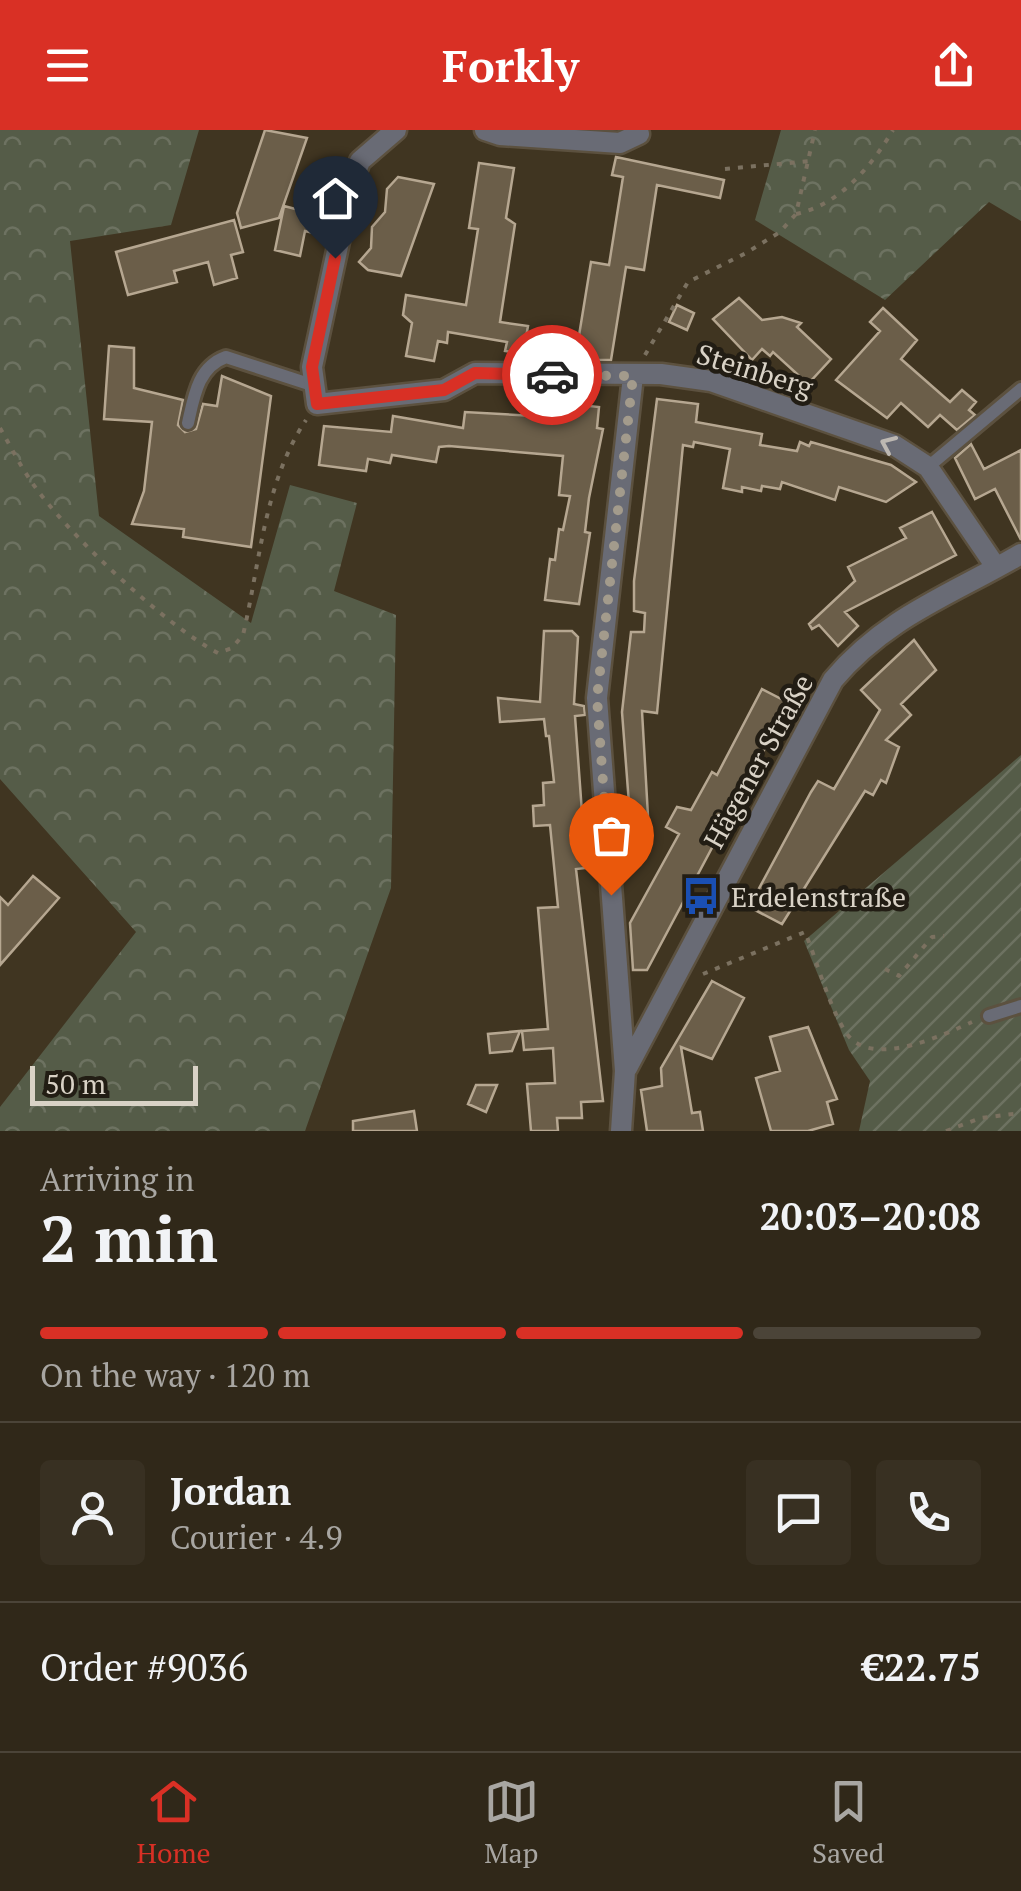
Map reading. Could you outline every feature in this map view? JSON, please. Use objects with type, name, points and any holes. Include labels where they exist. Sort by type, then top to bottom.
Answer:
[{"type":"street","points":[[316,395],[312,367],[350,186],[360,160],[396,130]]},
{"type":"street","points":[[486,130],[500,135],[620,143],[639,134]]},
{"type":"street","name":"Steinberg","points":[[316,395],[444,390],[475,373],[661,374],[712,381],[894,445],[928,467],[996,568]]},
{"type":"street","points":[[621,1131],[625,1071],[597,698],[633,376]]},
{"type":"street","name":"Hägener Straße","points":[[625,1071],[833,680],[855,654],[899,618],[1021,554]]},
{"type":"lane","points":[[188,423],[203,374],[213,362],[226,357],[316,395]]},
{"type":"lane","points":[[928,467],[1021,389]]},
{"type":"lane","points":[[989,1016],[1021,1006]]},
{"type":"path","points":[[633,376],[688,282],[780,232],[796,214],[815,130]]},
{"type":"path","points":[[796,214],[819,209],[841,194],[893,130]]},
{"type":"path","points":[[725,169],[810,161]]},
{"type":"path","points":[[0,428],[32,483],[65,522],[178,629],[218,653],[232,648],[243,635],[277,480],[289,446],[316,395]]},
{"type":"path","points":[[702,974],[805,932],[848,1036],[866,1046],[920,1044],[989,1016]]},
{"type":"path","points":[[885,969],[900,976],[932,937],[944,936]]},
{"type":"path","points":[[946,1131],[981,1118],[1021,1113]]},
{"type":"green space","points":[[0,130],[199,130],[171,225],[70,241],[99,516],[251,623],[290,485],[357,503],[334,591],[396,615],[391,888],[305,1131],[0,1131],[0,1107],[136,932],[0,779]]},
{"type":"green space","points":[[781,130],[1021,130],[1021,221],[989,202],[885,300],[755,220]]},
{"type":"green space","points":[[1021,755],[1021,1131],[859,1131],[870,1081],[849,1050],[804,941]]},
{"type":"building","points":[[265,130],[307,138],[279,218],[241,228],[237,213]]},
{"type":"building","points":[[616,157],[724,180],[720,198],[657,185],[644,270],[626,267],[611,360],[575,360],[591,262],[609,265],[623,177],[612,175]]},
{"type":"building","points":[[479,163],[514,168],[506,218],[515,224],[500,322],[528,326],[523,354],[505,351],[507,342],[448,332],[447,343],[438,341],[434,361],[406,356],[412,323],[403,315],[406,295],[466,305],[478,229],[469,228]]},
{"type":"building","points":[[398,177],[434,184],[401,276],[368,270],[359,262],[371,248],[372,227],[385,212],[387,189]]},
{"type":"building","points":[[284,206],[322,216],[318,234],[305,231],[300,256],[275,250]]},
{"type":"building","points":[[234,220],[243,252],[231,255],[237,278],[214,285],[208,262],[174,271],[177,282],[128,295],[116,252]]},
{"type":"building","points":[[739,298],[762,320],[782,317],[801,323],[797,327],[831,359],[808,384],[773,352],[770,356],[762,349],[752,360],[713,319]]},
{"type":"building","points":[[677,305],[694,313],[687,330],[669,322]]},
{"type":"building","points":[[883,308],[917,340],[901,359],[950,402],[962,390],[976,402],[969,410],[975,415],[957,430],[940,415],[928,427],[901,403],[887,418],[836,380],[880,331],[870,322]]},
{"type":"building","points":[[109,346],[134,348],[134,388],[183,400],[178,425],[185,432],[196,429],[203,404],[217,406],[222,376],[271,396],[251,547],[183,537],[184,529],[132,524],[144,491],[152,422],[104,419]]},
{"type":"building","points":[[657,399],[698,404],[696,422],[762,434],[760,445],[797,451],[800,442],[809,446],[811,442],[891,465],[916,482],[886,502],[839,487],[835,500],[782,482],[780,489],[742,487],[742,492],[723,488],[730,449],[694,442],[693,447],[683,445],[657,713],[642,711],[648,816],[630,817],[622,712],[631,632],[644,632],[645,613],[634,611],[634,581]]},
{"type":"building","points":[[571,404],[599,407],[597,428],[603,429],[589,498],[585,532],[590,533],[579,604],[545,600],[550,559],[555,560],[559,529],[563,530],[570,496],[559,495],[563,456],[449,446],[439,447],[436,462],[392,455],[390,463],[368,459],[366,471],[319,465],[324,426],[391,432],[393,416],[463,428],[465,412],[569,418]]},
{"type":"building","points":[[971,444],[984,469],[1021,450],[1021,540],[995,489],[975,499],[955,458]]},
{"type":"building","points":[[932,512],[956,555],[845,612],[858,626],[838,646],[819,625],[812,629],[809,624],[855,581],[848,567],[906,538],[900,528]]},
{"type":"building","points":[[544,631],[572,631],[578,637],[574,704],[584,706],[585,715],[575,716],[586,868],[576,869],[603,1101],[581,1102],[582,1118],[557,1118],[558,1131],[531,1131],[527,1084],[555,1083],[553,1048],[524,1050],[522,1031],[548,1029],[538,908],[558,907],[550,825],[534,826],[533,806],[544,805],[543,783],[554,782],[549,736],[544,719],[500,722],[498,698],[540,702]]},
{"type":"building","points":[[914,640],[936,670],[901,704],[911,715],[886,740],[899,747],[886,783],[881,780],[873,795],[865,791],[782,924],[749,907],[818,781],[834,789],[880,710],[861,690]]},
{"type":"building","points":[[762,689],[789,703],[647,970],[633,970],[630,923],[679,834],[666,827],[677,807],[691,810],[712,772],[717,775]]},
{"type":"building","points":[[33,876],[59,898],[0,965],[0,897],[8,905]]},
{"type":"building","points":[[712,981],[744,998],[712,1059],[681,1047],[692,1113],[700,1112],[703,1131],[647,1131],[641,1090],[662,1086],[661,1068]]},
{"type":"building","points":[[808,1027],[837,1099],[827,1102],[833,1124],[808,1131],[771,1131],[756,1078],[780,1071],[770,1037]]},
{"type":"building","points":[[520,1031],[512,1051],[490,1053],[488,1034]]},
{"type":"building","points":[[476,1085],[497,1085],[486,1112],[468,1104]]},
{"type":"building","points":[[414,1111],[417,1131],[353,1131],[353,1121]]},
{"type":"way so far","points":[[552,375],[633,376],[597,698],[611,895]]},
{"type":"place","name":"Erdelenstraße","points":[[701,896]]},
{"type":"route","points":[[335,258],[312,367],[317,404],[444,390],[475,373],[552,375]]}]
